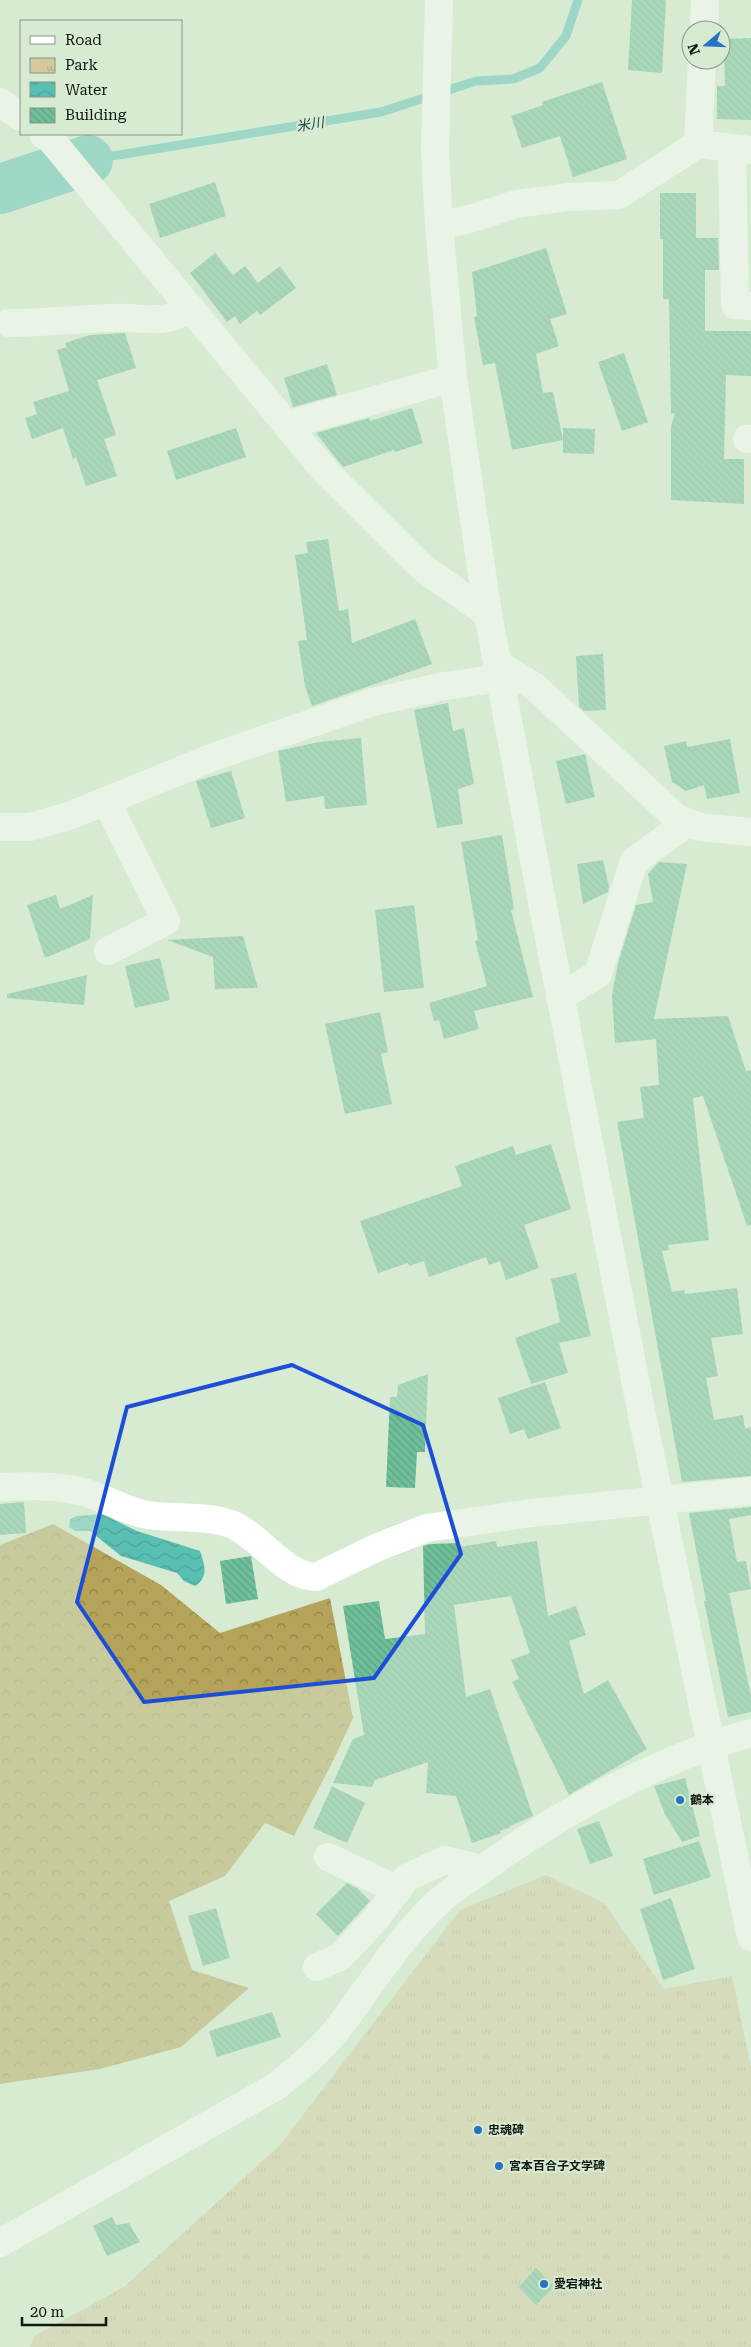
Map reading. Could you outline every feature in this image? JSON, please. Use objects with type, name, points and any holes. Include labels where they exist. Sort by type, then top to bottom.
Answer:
[{"type":"street","points":[[439,0],[435,80],[435,149],[439,226],[453,378],[488,614],[560,997],[660,1500],[711,1744],[743,1863],[751,1937]]},
{"type":"street","points":[[704,20],[705,0]]},
{"type":"street","points":[[698,144],[702,70]]},
{"type":"street","points":[[0,102],[20,117]]},
{"type":"street","points":[[48,137],[326,472],[423,568],[488,614]]},
{"type":"street","points":[[439,226],[473,218],[516,204],[568,197],[619,195],[698,144],[741,149],[736,305],[751,306]]},
{"type":"street","points":[[9,323],[72,322],[114,318],[152,320],[177,317],[190,308]]},
{"type":"street","points":[[288,425],[453,378]]},
{"type":"street","points":[[0,827],[30,828],[106,802],[216,756],[373,702],[445,686],[499,671],[535,687],[678,819],[700,827],[751,832]]},
{"type":"street","points":[[106,802],[166,921],[108,951]]},
{"type":"street","points":[[560,997],[598,974],[634,861],[687,823]]},
{"type":"street","points":[[0,1488],[33,1486],[80,1491],[146,1514],[230,1524],[256,1538],[290,1568],[306,1577],[316,1577],[326,1573],[378,1548],[428,1528],[532,1513],[751,1491]]},
{"type":"street","points":[[0,2243],[275,2087],[310,2059],[335,2032],[394,1951],[438,1903],[513,1847],[602,1795],[711,1744],[751,1733]]},
{"type":"street","points":[[328,1857],[398,1890]]},
{"type":"street","points":[[316,1966],[340,1957],[375,1920],[406,1878],[445,1860],[483,1869]]},
{"type":"highlighted area","points":[[292,1365],[423,1425],[461,1554],[374,1678],[144,1702],[77,1602],[127,1407]]},
{"type":"green space","points":[[53,1524],[161,1585],[220,1633],[330,1598],[353,1718],[294,1836],[265,1823],[225,1876],[169,1901],[192,1970],[249,1988],[181,2047],[100,2069],[0,2084],[0,1545]]},
{"type":"green space","points":[[546,1875],[604,1903],[664,1989],[732,1976],[751,2067],[751,2347],[30,2347],[34,2336],[124,2287],[280,2145],[460,1910]]},
{"type":"water","points":[[102,1514],[137,1531],[200,1551],[205,1570],[202,1578],[195,1586],[184,1581],[177,1573],[121,1556],[90,1531],[75,1531],[69,1527],[70,1519],[77,1516]]},
{"type":"building","points":[[632,0],[666,0],[662,73],[628,70]]},
{"type":"building","points":[[751,38],[751,120],[717,119],[717,86],[725,86],[725,70],[731,70],[731,39]]},
{"type":"building","points":[[602,82],[627,159],[573,177],[560,136],[522,148],[511,116],[543,105],[542,102]]},
{"type":"building","points":[[215,182],[226,216],[160,238],[149,204]]},
{"type":"building","points":[[660,193],[696,193],[696,238],[718,238],[719,270],[705,270],[705,331],[751,331],[751,376],[726,375],[724,459],[744,459],[744,504],[671,500],[671,426],[675,413],[671,414],[669,299],[663,299],[663,239],[660,239]]},
{"type":"building","points":[[546,248],[567,314],[550,319],[559,346],[536,354],[543,393],[553,392],[563,440],[512,450],[495,363],[483,365],[474,317],[477,316],[472,272]]},
{"type":"building","points":[[215,253],[233,275],[245,266],[258,283],[280,266],[296,288],[260,315],[257,311],[240,324],[235,316],[227,322],[190,273]]},
{"type":"building","points":[[125,333],[136,368],[97,380],[116,435],[104,439],[117,476],[86,486],[76,457],[73,459],[63,428],[32,439],[25,418],[37,414],[33,402],[69,391],[57,350],[67,347],[65,343],[90,335]]},
{"type":"building","points":[[624,353],[648,422],[622,431],[598,362]]},
{"type":"building","points":[[327,364],[337,395],[293,407],[284,378]]},
{"type":"building","points":[[412,408],[423,443],[395,452],[394,450],[343,467],[316,433],[369,418],[370,421]]},
{"type":"building","points":[[236,428],[246,457],[176,480],[167,451]]},
{"type":"building","points":[[563,428],[595,429],[594,454],[563,453]]},
{"type":"building","points":[[328,539],[339,611],[348,609],[352,643],[415,619],[432,664],[312,706],[305,686],[298,641],[307,640],[295,555],[308,553],[306,542]]},
{"type":"building","points":[[603,654],[606,710],[584,711],[579,706],[576,656]]},
{"type":"building","points":[[448,703],[453,731],[464,728],[474,784],[458,789],[463,824],[437,828],[414,710]]},
{"type":"building","points":[[361,738],[367,805],[325,809],[324,796],[286,802],[278,751],[319,742]]},
{"type":"building","points":[[730,739],[740,793],[707,799],[704,785],[686,791],[672,782],[664,746],[686,741],[687,747]]},
{"type":"building","points":[[585,754],[595,797],[566,804],[556,761]]},
{"type":"building","points":[[231,771],[245,818],[211,828],[196,781]]},
{"type":"building","points":[[502,835],[514,909],[511,910],[533,997],[474,1011],[479,1029],[444,1039],[439,1020],[434,1021],[429,1003],[487,986],[475,941],[478,940],[461,842]]},
{"type":"building","points":[[603,860],[609,887],[608,892],[583,904],[577,864]]},
{"type":"building","points":[[659,862],[687,864],[654,1019],[728,1016],[746,1071],[751,1070],[751,1225],[747,1226],[703,1096],[693,1098],[709,1240],[668,1245],[669,1250],[662,1251],[672,1292],[684,1290],[685,1294],[737,1288],[743,1334],[711,1338],[718,1376],[706,1378],[714,1420],[743,1415],[745,1429],[751,1427],[751,1476],[682,1482],[617,1122],[644,1118],[640,1087],[659,1085],[656,1039],[615,1043],[612,995],[618,963],[636,905],[653,902],[648,874]]},
{"type":"building","points":[[56,895],[60,909],[93,895],[90,939],[45,958],[27,905]]},
{"type":"building","points":[[414,905],[424,988],[384,992],[375,910]]},
{"type":"building","points":[[243,936],[258,988],[215,989],[213,957],[167,940]]},
{"type":"building","points":[[160,958],[170,1000],[135,1008],[125,966]]},
{"type":"building","points":[[87,975],[84,1005],[7,998],[7,994]]},
{"type":"building","points":[[380,1012],[388,1052],[381,1054],[392,1104],[345,1114],[325,1024]]},
{"type":"building","points":[[551,1144],[571,1209],[524,1225],[539,1268],[506,1280],[500,1261],[489,1265],[486,1257],[429,1277],[424,1261],[409,1266],[408,1263],[378,1273],[360,1221],[462,1186],[455,1166],[513,1146],[516,1155]]},
{"type":"building","points":[[576,1273],[591,1336],[559,1343],[568,1373],[531,1384],[515,1338],[560,1322],[551,1279]]},
{"type":"building","points":[[428,1374],[425,1452],[417,1452],[415,1488],[386,1487],[390,1397],[397,1397],[398,1385]]},
{"type":"building","points":[[545,1382],[561,1428],[528,1439],[524,1429],[510,1434],[498,1398]]},
{"type":"building","points":[[24,1502],[26,1533],[0,1535],[0,1504]]},
{"type":"building","points":[[751,1507],[751,1515],[729,1519],[737,1562],[746,1561],[751,1589],[729,1593],[751,1696],[751,1712],[728,1717],[704,1601],[706,1601],[689,1513]]},
{"type":"building","points":[[496,1541],[497,1547],[537,1541],[548,1616],[576,1606],[586,1635],[569,1641],[584,1694],[608,1680],[647,1749],[569,1795],[512,1682],[519,1679],[511,1660],[530,1653],[511,1596],[454,1605],[466,1697],[490,1689],[533,1816],[500,1831],[501,1833],[472,1843],[456,1796],[426,1793],[428,1762],[375,1780],[372,1787],[333,1783],[353,1739],[364,1735],[343,1606],[379,1601],[385,1639],[425,1634],[423,1546],[459,1543],[459,1547]]},
{"type":"building","points":[[251,1556],[258,1599],[226,1604],[220,1561]]},
{"type":"building","points":[[685,1778],[700,1836],[682,1842],[665,1814],[654,1786]]},
{"type":"building","points":[[332,1786],[365,1803],[347,1843],[313,1828]]},
{"type":"building","points":[[599,1821],[613,1856],[590,1864],[577,1829]]},
{"type":"building","points":[[699,1841],[711,1877],[654,1895],[643,1859]]},
{"type":"building","points":[[347,1883],[357,1888],[370,1901],[338,1936],[316,1914]]},
{"type":"building","points":[[671,1898],[695,1969],[663,1980],[640,1909]]},
{"type":"building","points":[[216,1908],[230,1958],[203,1966],[188,1916]]},
{"type":"building","points":[[272,2012],[281,2037],[217,2057],[209,2031]]},
{"type":"building","points":[[112,2217],[116,2225],[129,2223],[140,2242],[107,2256],[93,2226]]},
{"type":"building","points":[[536,2268],[554,2287],[536,2305],[519,2287]]},
{"type":"waterway","name":"米川","points":[[88,160],[381,112],[476,81],[513,79],[540,68],[566,36],[578,0]]},
{"type":"waterway","name":"米川","points":[[0,189],[88,160]]},
{"type":"place","name":"鶴本","points":[[680,1800]]},
{"type":"place","name":"忠魂碑","points":[[478,2130]]},
{"type":"place","name":"宮本百合子文学碑","points":[[499,2166]]},
{"type":"place","name":"愛宕神社","points":[[544,2284]]}]
